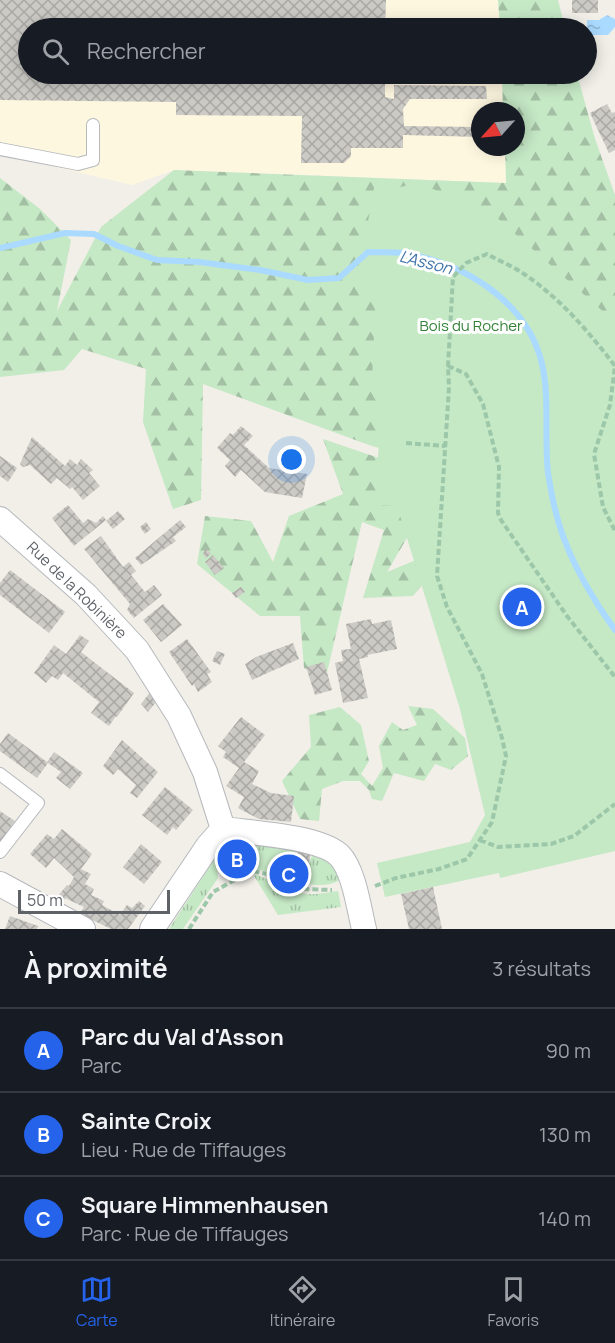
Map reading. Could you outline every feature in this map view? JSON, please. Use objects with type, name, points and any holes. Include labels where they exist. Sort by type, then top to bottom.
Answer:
[{"type":"street","name":"Rue de la Robinière","points":[[0,519],[86,595],[137,650],[179,716],[205,772],[223,829]]},
{"type":"street","points":[[152,929],[208,846],[223,829],[305,841],[325,847],[340,856],[350,874],[364,929]]},
{"type":"street","points":[[0,884],[83,929]]},
{"type":"lane","points":[[0,150],[78,164],[93,160],[93,125]]},
{"type":"lane","points":[[0,774],[38,803],[0,852]]},
{"type":"path","points":[[189,929],[213,892],[251,871],[273,876],[287,885],[314,891],[367,889],[396,878],[439,869],[467,859],[492,822],[506,756],[502,738],[482,674],[447,608],[437,576],[450,387],[447,366],[453,277],[466,263],[487,254],[523,273],[590,334],[615,366],[610,405],[594,454],[603,507],[615,531]]},
{"type":"path","points":[[447,366],[466,374],[483,404],[499,467],[498,513],[501,520],[567,616],[615,677]]},
{"type":"path","points":[[406,443],[445,446]]},
{"type":"path","points":[[480,840],[498,847],[551,844],[574,836],[615,804]]},
{"type":"shaded area","points":[[0,0],[498,0],[499,18],[18,18],[18,84],[502,84],[503,102],[471,102],[471,156],[506,156],[507,183],[174,170],[132,185],[0,154]]},
{"type":"green space","points":[[498,0],[558,0],[562,18],[499,18]]},
{"type":"green space","name":"Bois du Rocher","points":[[502,84],[580,84],[595,139],[615,195],[615,673],[521,490],[369,445],[203,384],[201,500],[173,509],[143,422],[146,369],[82,349],[64,370],[0,377],[0,178],[40,209],[71,240],[57,311],[101,227],[174,170],[506,183],[505,156],[525,156],[525,102],[503,102]]},
{"type":"green space","points":[[375,182],[397,188],[416,183],[486,208],[615,322],[615,851],[500,878],[499,873],[385,897],[377,863],[470,842],[485,815],[460,709],[397,506],[375,505],[381,408],[372,380],[376,291],[357,284]]},
{"type":"green space","points":[[323,439],[417,471],[432,495],[387,572],[428,555],[440,563],[413,596],[363,598],[384,530],[362,522],[326,677],[304,668],[300,616],[260,616],[197,564],[205,516],[251,521],[273,562],[289,516],[343,494]]},
{"type":"green space","points":[[408,706],[433,709],[465,738],[468,756],[451,770],[435,764],[424,781],[394,773],[382,801],[372,799],[369,790],[360,781],[343,781],[322,789],[319,821],[300,819],[282,781],[311,747],[309,715],[340,707],[361,725],[369,761],[361,774],[372,786],[383,768],[379,746],[392,722],[403,730],[417,725]]},
{"type":"green space","points":[[258,841],[296,849],[294,862],[309,864],[313,853],[318,855],[334,866],[340,880],[318,885],[306,884],[260,870],[247,869],[232,875],[226,872],[222,866],[227,861],[234,860],[237,866],[241,867],[245,863],[242,856]]},
{"type":"green space","points":[[216,857],[218,878],[183,929],[169,929]]},
{"type":"green space","points":[[253,874],[301,893],[316,894],[338,891],[341,907],[278,915]]},
{"type":"water","points":[[607,15],[615,19],[615,27],[608,35],[597,35],[597,20]]},
{"type":"building","points":[[0,0],[386,0],[385,18],[18,18],[18,84],[385,84],[385,97],[394,99],[394,85],[486,86],[487,99],[410,99],[403,109],[404,126],[471,127],[471,137],[403,135],[403,148],[351,148],[351,156],[344,163],[301,163],[302,116],[176,115],[176,102],[0,100]]},
{"type":"building","points":[[572,0],[598,0],[598,13],[572,13]]},
{"type":"building","points":[[607,104],[612,113],[615,112],[615,150],[609,153],[590,113]]},
{"type":"building","points":[[241,426],[253,436],[244,445],[269,468],[307,474],[302,498],[265,492],[241,470],[235,477],[225,466],[230,460],[217,448],[230,433],[233,435]]},
{"type":"building","points":[[32,437],[65,466],[70,459],[77,465],[81,459],[93,470],[89,473],[100,486],[83,500],[72,487],[70,489],[57,478],[51,484],[30,465],[23,467],[20,464]]},
{"type":"building","points":[[0,456],[17,468],[8,482],[0,476]]},
{"type":"building","points":[[68,505],[83,523],[88,519],[96,523],[103,516],[106,520],[74,546],[52,518]]},
{"type":"building","points":[[118,511],[125,519],[113,529],[106,521]]},
{"type":"building","points":[[180,520],[186,527],[173,537],[176,541],[141,565],[135,558]]},
{"type":"building","points":[[146,522],[151,529],[145,534],[140,527]]},
{"type":"building","points":[[101,536],[123,567],[129,562],[136,571],[131,575],[145,592],[154,585],[162,595],[134,618],[127,610],[130,604],[84,549]]},
{"type":"building","points":[[206,548],[211,554],[206,558],[203,554]]},
{"type":"building","points":[[213,555],[224,568],[215,575],[205,562]]},
{"type":"building","points":[[10,570],[65,612],[49,633],[0,595],[0,583]]},
{"type":"building","points":[[241,587],[245,592],[236,598],[232,593]]},
{"type":"building","points":[[163,604],[182,625],[161,642],[143,620]]},
{"type":"building","points":[[371,619],[372,624],[391,620],[397,649],[367,655],[368,657],[359,659],[368,698],[343,703],[335,663],[343,661],[341,650],[351,649],[346,624]]},
{"type":"building","points":[[80,635],[89,641],[81,652],[134,693],[109,726],[91,713],[99,702],[63,673],[58,680],[52,676],[46,683],[34,673],[54,645],[66,654]]},
{"type":"building","points":[[187,639],[211,672],[207,674],[212,682],[198,692],[169,652]]},
{"type":"building","points":[[293,643],[299,659],[252,680],[245,664],[256,657]]},
{"type":"building","points":[[217,651],[225,654],[220,665],[212,661]]},
{"type":"building","points":[[324,662],[332,690],[315,695],[306,667]]},
{"type":"building","points":[[151,691],[157,701],[148,712],[141,704]]},
{"type":"building","points":[[241,717],[265,735],[244,762],[259,771],[252,784],[271,793],[294,796],[291,822],[259,819],[238,808],[244,797],[226,786],[239,768],[223,757],[226,752],[218,746]]},
{"type":"building","points":[[8,733],[47,762],[54,752],[83,773],[70,789],[56,778],[61,772],[48,763],[37,778],[0,751],[0,744]]},
{"type":"building","points":[[122,740],[158,772],[137,798],[130,793],[136,785],[118,769],[113,775],[103,766]]},
{"type":"building","points":[[165,787],[193,810],[176,830],[173,827],[167,835],[142,815]]},
{"type":"building","points":[[0,811],[15,821],[0,842]]},
{"type":"building","points":[[62,829],[92,854],[81,869],[91,874],[85,884],[94,889],[91,895],[104,901],[102,905],[120,915],[127,905],[132,908],[139,901],[145,906],[128,929],[111,929],[80,914],[84,907],[65,898],[62,905],[54,901],[67,885],[69,886],[74,877],[54,858],[46,868],[30,854],[47,834],[54,839]]},
{"type":"building","points":[[141,844],[162,862],[144,884],[123,867]]},
{"type":"building","points":[[298,848],[311,851],[309,864],[295,861]]},
{"type":"building","points":[[433,887],[442,929],[409,929],[401,894]]},
{"type":"building","points":[[10,916],[38,926],[37,929],[5,929]]},
{"type":"waterway","name":"L'Asson","points":[[0,248],[65,233],[94,234],[118,246],[157,260],[199,262],[260,270],[308,280],[339,278],[368,252],[399,253],[431,259],[473,278],[492,290],[509,305],[535,342],[544,377],[548,473],[559,525],[579,572],[615,630]]},
{"type":"place","name":"Parc du Val d'Asson","points":[[522,607]]},
{"type":"place","name":"Sainte Croix","points":[[237,859]]},
{"type":"place","name":"Square Himmenhausen","points":[[289,874]]}]
